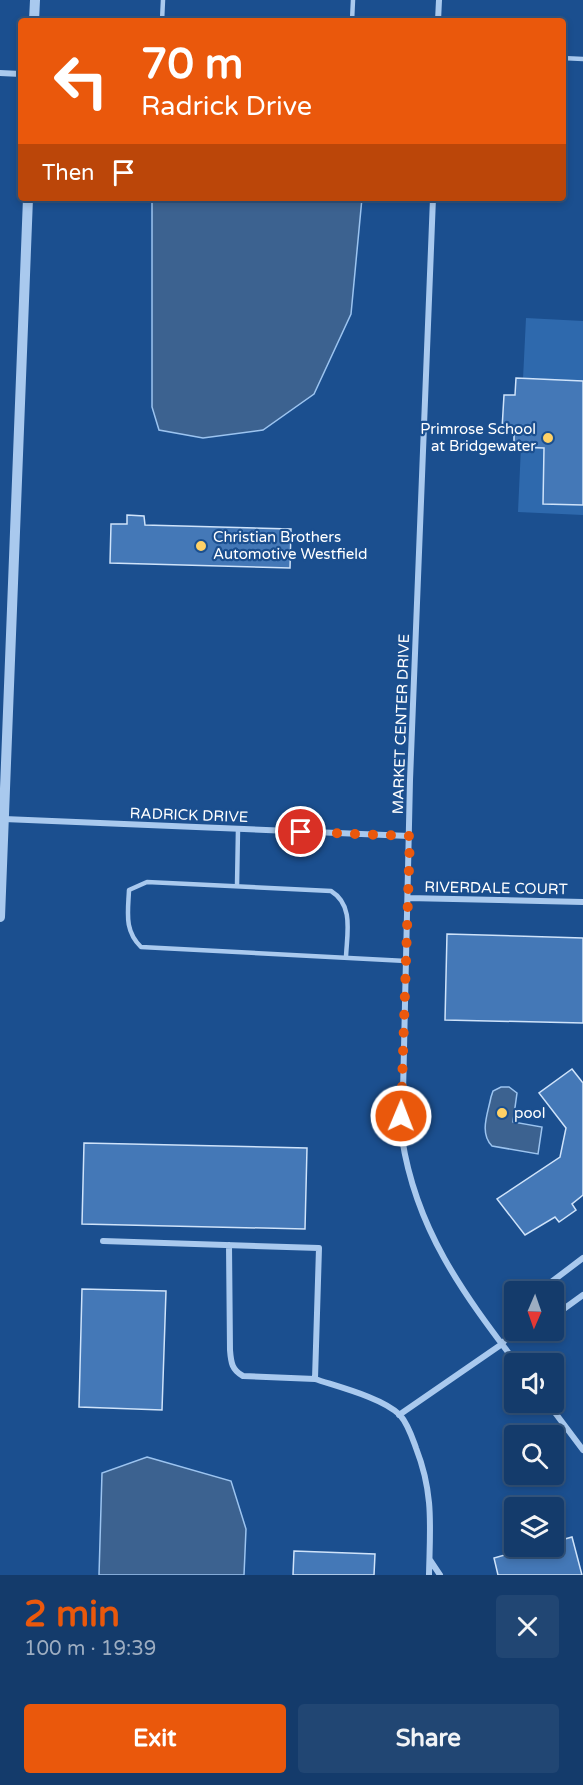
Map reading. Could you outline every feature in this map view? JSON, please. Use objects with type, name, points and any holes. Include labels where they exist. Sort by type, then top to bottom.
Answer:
[{"type":"street","points":[[34,18],[35,0]]},
{"type":"street","points":[[438,18],[439,0]]},
{"type":"street","points":[[0,74],[18,74]]},
{"type":"street","points":[[0,917],[28,201]]},
{"type":"street","name":"MARKET CENTER DRIVE","points":[[433,201],[401,1116],[409,1175],[419,1208],[437,1247],[509,1353]]},
{"type":"street","name":"RADRICK DRIVE","points":[[4,819],[410,836]]},
{"type":"street","name":"RIVERDALE COURT","points":[[408,898],[583,902]]},
{"type":"street","points":[[103,1240],[319,1248],[315,1379]]},
{"type":"street","points":[[229,1245],[230,1350],[231,1364],[235,1372],[243,1376],[315,1379],[354,1392],[399,1415],[410,1430],[426,1473],[430,1494],[432,1528],[429,1575]]},
{"type":"street","points":[[553,1281],[583,1258]]},
{"type":"street","points":[[564,1308],[583,1294]]},
{"type":"street","points":[[399,1415],[504,1341]]},
{"type":"street","points":[[555,1413],[583,1450]]},
{"type":"street","points":[[429,1560],[440,1575]]},
{"type":"lane","points":[[162,18],[163,0]]},
{"type":"lane","points":[[352,18],[353,0]]},
{"type":"lane","points":[[566,58],[583,59]]},
{"type":"lane","points":[[237,886],[238,829]]},
{"type":"lane","points":[[346,957],[346,907],[341,897],[331,891],[147,882],[129,890],[127,928],[132,939],[141,947],[406,961]]},
{"type":"shaded area","points":[[152,201],[362,201],[351,314],[314,394],[263,430],[203,438],[159,430],[152,407]]},
{"type":"shaded area","points":[[526,318],[583,321],[583,381],[523,379]]},
{"type":"shaded area","points":[[521,447],[544,448],[543,504],[583,505],[583,515],[518,512]]},
{"type":"shaded area","name":"pool","points":[[501,1087],[509,1087],[517,1093],[513,1122],[542,1127],[538,1154],[492,1146],[488,1141],[485,1129],[491,1097],[493,1091]]},
{"type":"shaded area","points":[[147,1457],[231,1481],[246,1529],[244,1575],[99,1575],[102,1473]]},
{"type":"building","name":"Primrose School at Bridgewater","points":[[516,378],[583,381],[583,505],[543,504],[544,448],[514,447],[514,429],[502,429],[504,395],[515,395]]},
{"type":"building","name":"Christian Brothers Automotive Westfield","points":[[127,515],[144,516],[145,525],[291,529],[290,568],[110,563],[111,524],[127,524]]},
{"type":"building","points":[[447,934],[583,938],[583,1023],[445,1020]]},
{"type":"building","points":[[572,1069],[583,1083],[583,1195],[572,1204],[576,1210],[559,1222],[555,1217],[525,1235],[497,1199],[560,1157],[566,1128],[539,1093]]},
{"type":"building","points":[[84,1143],[307,1148],[305,1229],[82,1224]]},
{"type":"building","points":[[82,1289],[166,1291],[162,1410],[79,1407]]},
{"type":"building","points":[[572,1537],[582,1575],[498,1575],[494,1558],[504,1555],[564,1557],[564,1539]]},
{"type":"building","points":[[294,1551],[375,1554],[374,1575],[293,1575]]},
{"type":"place","name":"Primrose School at Bridgewater","points":[[548,438]]},
{"type":"place","name":"Christian Brothers Automotive Westfield","points":[[201,546]]},
{"type":"place","name":"pool","points":[[502,1113]]},
{"type":"route","points":[[301,832],[410,836],[401,1116]]}]
